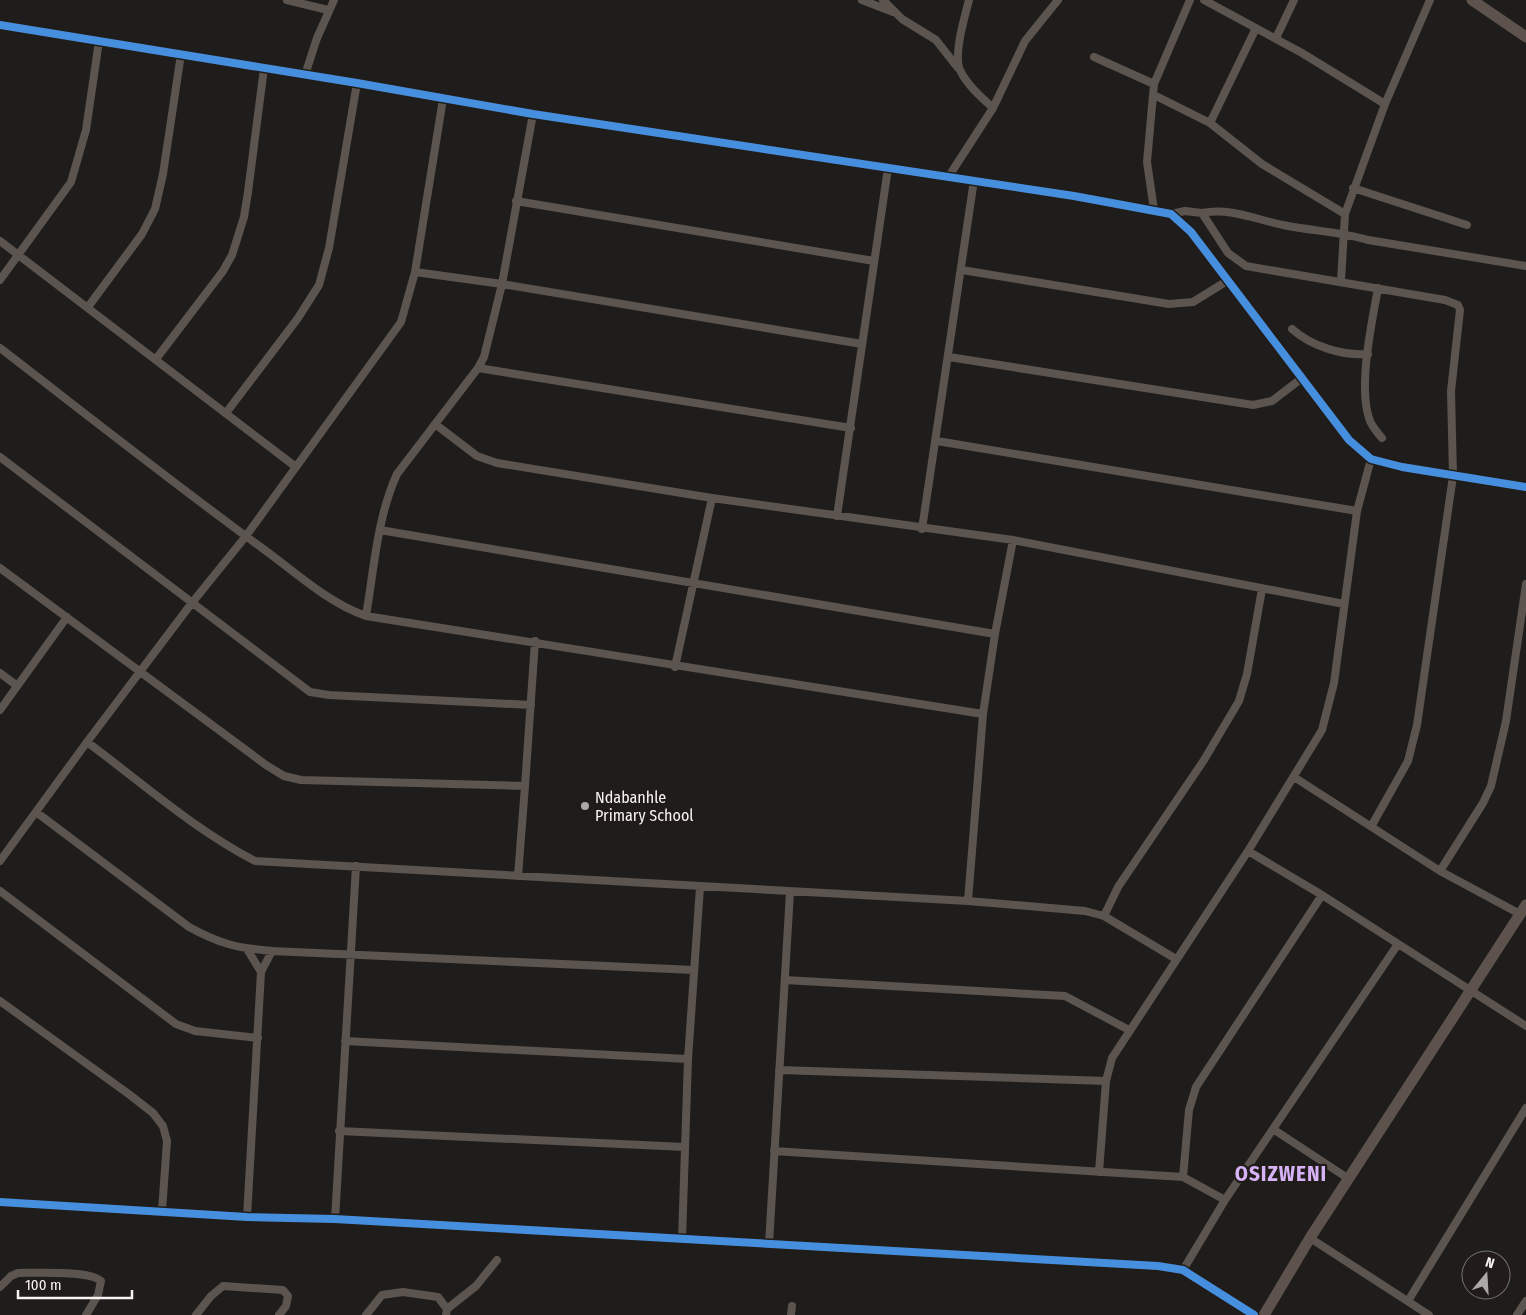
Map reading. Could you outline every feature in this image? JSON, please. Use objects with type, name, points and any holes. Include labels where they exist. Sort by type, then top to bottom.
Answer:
[{"type":"street","points":[[286,0],[328,10]]},
{"type":"street","points":[[305,75],[328,10],[334,0]]},
{"type":"street","points":[[862,0],[895,13],[936,40],[968,83],[994,108]]},
{"type":"street","points":[[883,0],[895,13]]},
{"type":"street","points":[[958,68],[960,38],[969,0]]},
{"type":"street","points":[[948,176],[994,108],[1025,41],[1058,0]]},
{"type":"street","points":[[1154,210],[1147,162],[1154,84],[1190,0]]},
{"type":"street","points":[[1204,0],[1276,38],[1385,104]]},
{"type":"street","points":[[1276,38],[1294,0]]},
{"type":"street","points":[[1341,281],[1345,214],[1353,188],[1385,104],[1430,0]]},
{"type":"street","points":[[1472,0],[1526,37]]},
{"type":"street","points":[[0,25],[357,82],[533,114],[974,180],[1171,214],[1185,211],[1202,213],[1234,212],[1272,223],[1345,233],[1368,240],[1526,266]]},
{"type":"street","points":[[1210,123],[1256,28]]},
{"type":"street","points":[[0,280],[71,182],[77,167],[86,130],[99,41]]},
{"type":"street","points":[[88,307],[142,234],[155,209],[164,174],[181,54]]},
{"type":"street","points":[[1094,57],[1154,84]]},
{"type":"street","points":[[156,359],[223,271],[235,247],[248,192],[264,68]]},
{"type":"street","points":[[226,413],[298,318],[319,285],[329,248],[357,82]]},
{"type":"street","points":[[1154,95],[1210,123],[1262,164],[1345,214]]},
{"type":"street","points":[[0,861],[191,604],[246,536],[390,340],[401,322],[415,272],[443,98]]},
{"type":"street","points":[[366,616],[380,530],[389,492],[398,474],[478,368],[488,344],[502,284],[533,114]]},
{"type":"street","points":[[837,516],[888,168]]},
{"type":"street","points":[[922,528],[937,441],[974,180]]},
{"type":"street","points":[[1353,188],[1467,225]]},
{"type":"street","points":[[516,201],[874,261]]},
{"type":"street","points":[[1202,213],[1228,253],[1246,266],[1445,300],[1458,305],[1460,310],[1451,391],[1452,476],[1415,735],[1408,761],[1372,825]]},
{"type":"street","points":[[1171,214],[1191,232],[1349,440],[1372,460],[1452,476],[1526,487]]},
{"type":"street","points":[[0,241],[296,467]]},
{"type":"street","points":[[962,270],[1169,304],[1193,302],[1227,281]]},
{"type":"street","points":[[415,272],[502,284],[862,344]]},
{"type":"street","points":[[1378,288],[1368,354],[1366,406],[1369,419],[1382,438]]},
{"type":"street","points":[[1292,329],[1302,337],[1328,348],[1356,355],[1368,354]]},
{"type":"street","points":[[0,348],[246,536],[327,595],[353,611],[366,616],[536,641],[675,667],[983,714]]},
{"type":"street","points":[[949,356],[1253,405],[1272,401],[1302,378]]},
{"type":"street","points":[[478,368],[851,428]]},
{"type":"street","points":[[435,424],[469,450],[488,461],[712,498],[1012,540],[1344,604]]},
{"type":"street","points":[[937,441],[1357,512]]},
{"type":"street","points":[[0,457],[191,604],[310,692],[329,695],[531,705]]},
{"type":"street","points":[[1099,1172],[1106,1080],[1112,1058],[1128,1030],[1248,851],[1322,730],[1330,703],[1357,512],[1372,460]]},
{"type":"street","points":[[675,667],[712,498]]},
{"type":"street","points":[[380,530],[995,634]]},
{"type":"street","points":[[968,901],[983,714],[1012,540]]},
{"type":"street","points":[[0,568],[266,765],[284,776],[323,781],[525,786]]},
{"type":"street","points":[[1440,871],[1483,803],[1491,786],[1506,721],[1526,584]]},
{"type":"street","points":[[1104,916],[1118,887],[1204,760],[1239,701],[1248,674],[1262,589]]},
{"type":"street","points":[[0,710],[16,685],[67,617]]},
{"type":"street","points":[[518,876],[536,641]]},
{"type":"street","points":[[0,673],[16,685]]},
{"type":"street","points":[[87,742],[188,817],[238,852],[255,861],[968,901],[1085,911],[1104,916],[1176,959]]},
{"type":"street","points":[[1264,1315],[1310,1238],[1523,910],[1440,871],[1372,825],[1294,777]]},
{"type":"street","points":[[36,812],[189,927],[213,941],[248,949],[272,951],[694,970]]},
{"type":"street","points":[[1248,851],[1322,895],[1526,1026]]},
{"type":"street","points":[[335,1219],[356,866]]},
{"type":"street","points":[[682,1239],[688,1059],[700,887]]},
{"type":"street","points":[[0,891],[176,1024],[195,1031],[258,1038]]},
{"type":"street","points":[[769,1244],[790,892]]},
{"type":"street","points":[[1183,1177],[1189,1110],[1196,1087],[1322,895]]},
{"type":"street","points":[[1183,1270],[1225,1200],[1398,944]]},
{"type":"street","points":[[248,949],[261,972]]},
{"type":"street","points":[[247,1217],[261,972],[272,951]]},
{"type":"street","points":[[785,980],[1065,996],[1128,1030]]},
{"type":"street","points":[[0,1001],[130,1095],[163,1126],[167,1141],[162,1211]]},
{"type":"street","points":[[345,1041],[688,1059]]},
{"type":"street","points":[[780,1070],[1106,1080]]},
{"type":"street","points":[[1408,1301],[1526,1108]]},
{"type":"street","points":[[1273,1129],[1349,1179]]},
{"type":"street","points":[[339,1130],[685,1147]]},
{"type":"street","points":[[774,1151],[1183,1177],[1225,1200]]},
{"type":"street","points":[[0,1202],[247,1217],[335,1219],[1158,1266],[1183,1270],[1254,1315]]},
{"type":"street","points":[[1310,1238],[1429,1315]]},
{"type":"street","points":[[366,1315],[382,1295],[392,1292],[438,1297],[446,1312],[476,1286],[497,1260]]},
{"type":"street","points":[[0,1287],[11,1276],[18,1274],[82,1275],[97,1278],[101,1281],[100,1289],[86,1315]]},
{"type":"street","points":[[196,1315],[217,1289],[233,1285],[282,1290],[288,1296],[288,1301],[279,1315]]},
{"type":"street","points":[[1517,1315],[1526,1301]]},
{"type":"street","points":[[791,1315],[792,1306]]},
{"type":"cycle path","points":[[0,25],[357,83],[533,114],[1074,196],[1171,214],[1191,232],[1349,440],[1371,459],[1402,467],[1526,487]]},
{"type":"cycle path","points":[[0,1202],[247,1217],[335,1219],[1158,1266],[1183,1270],[1254,1315]]},
{"type":"place","name":"Ndabanhle Primary School","points":[[585,806]]},
{"type":"district","name":"OSIZWENI","points":[[1281,1174]]}]
